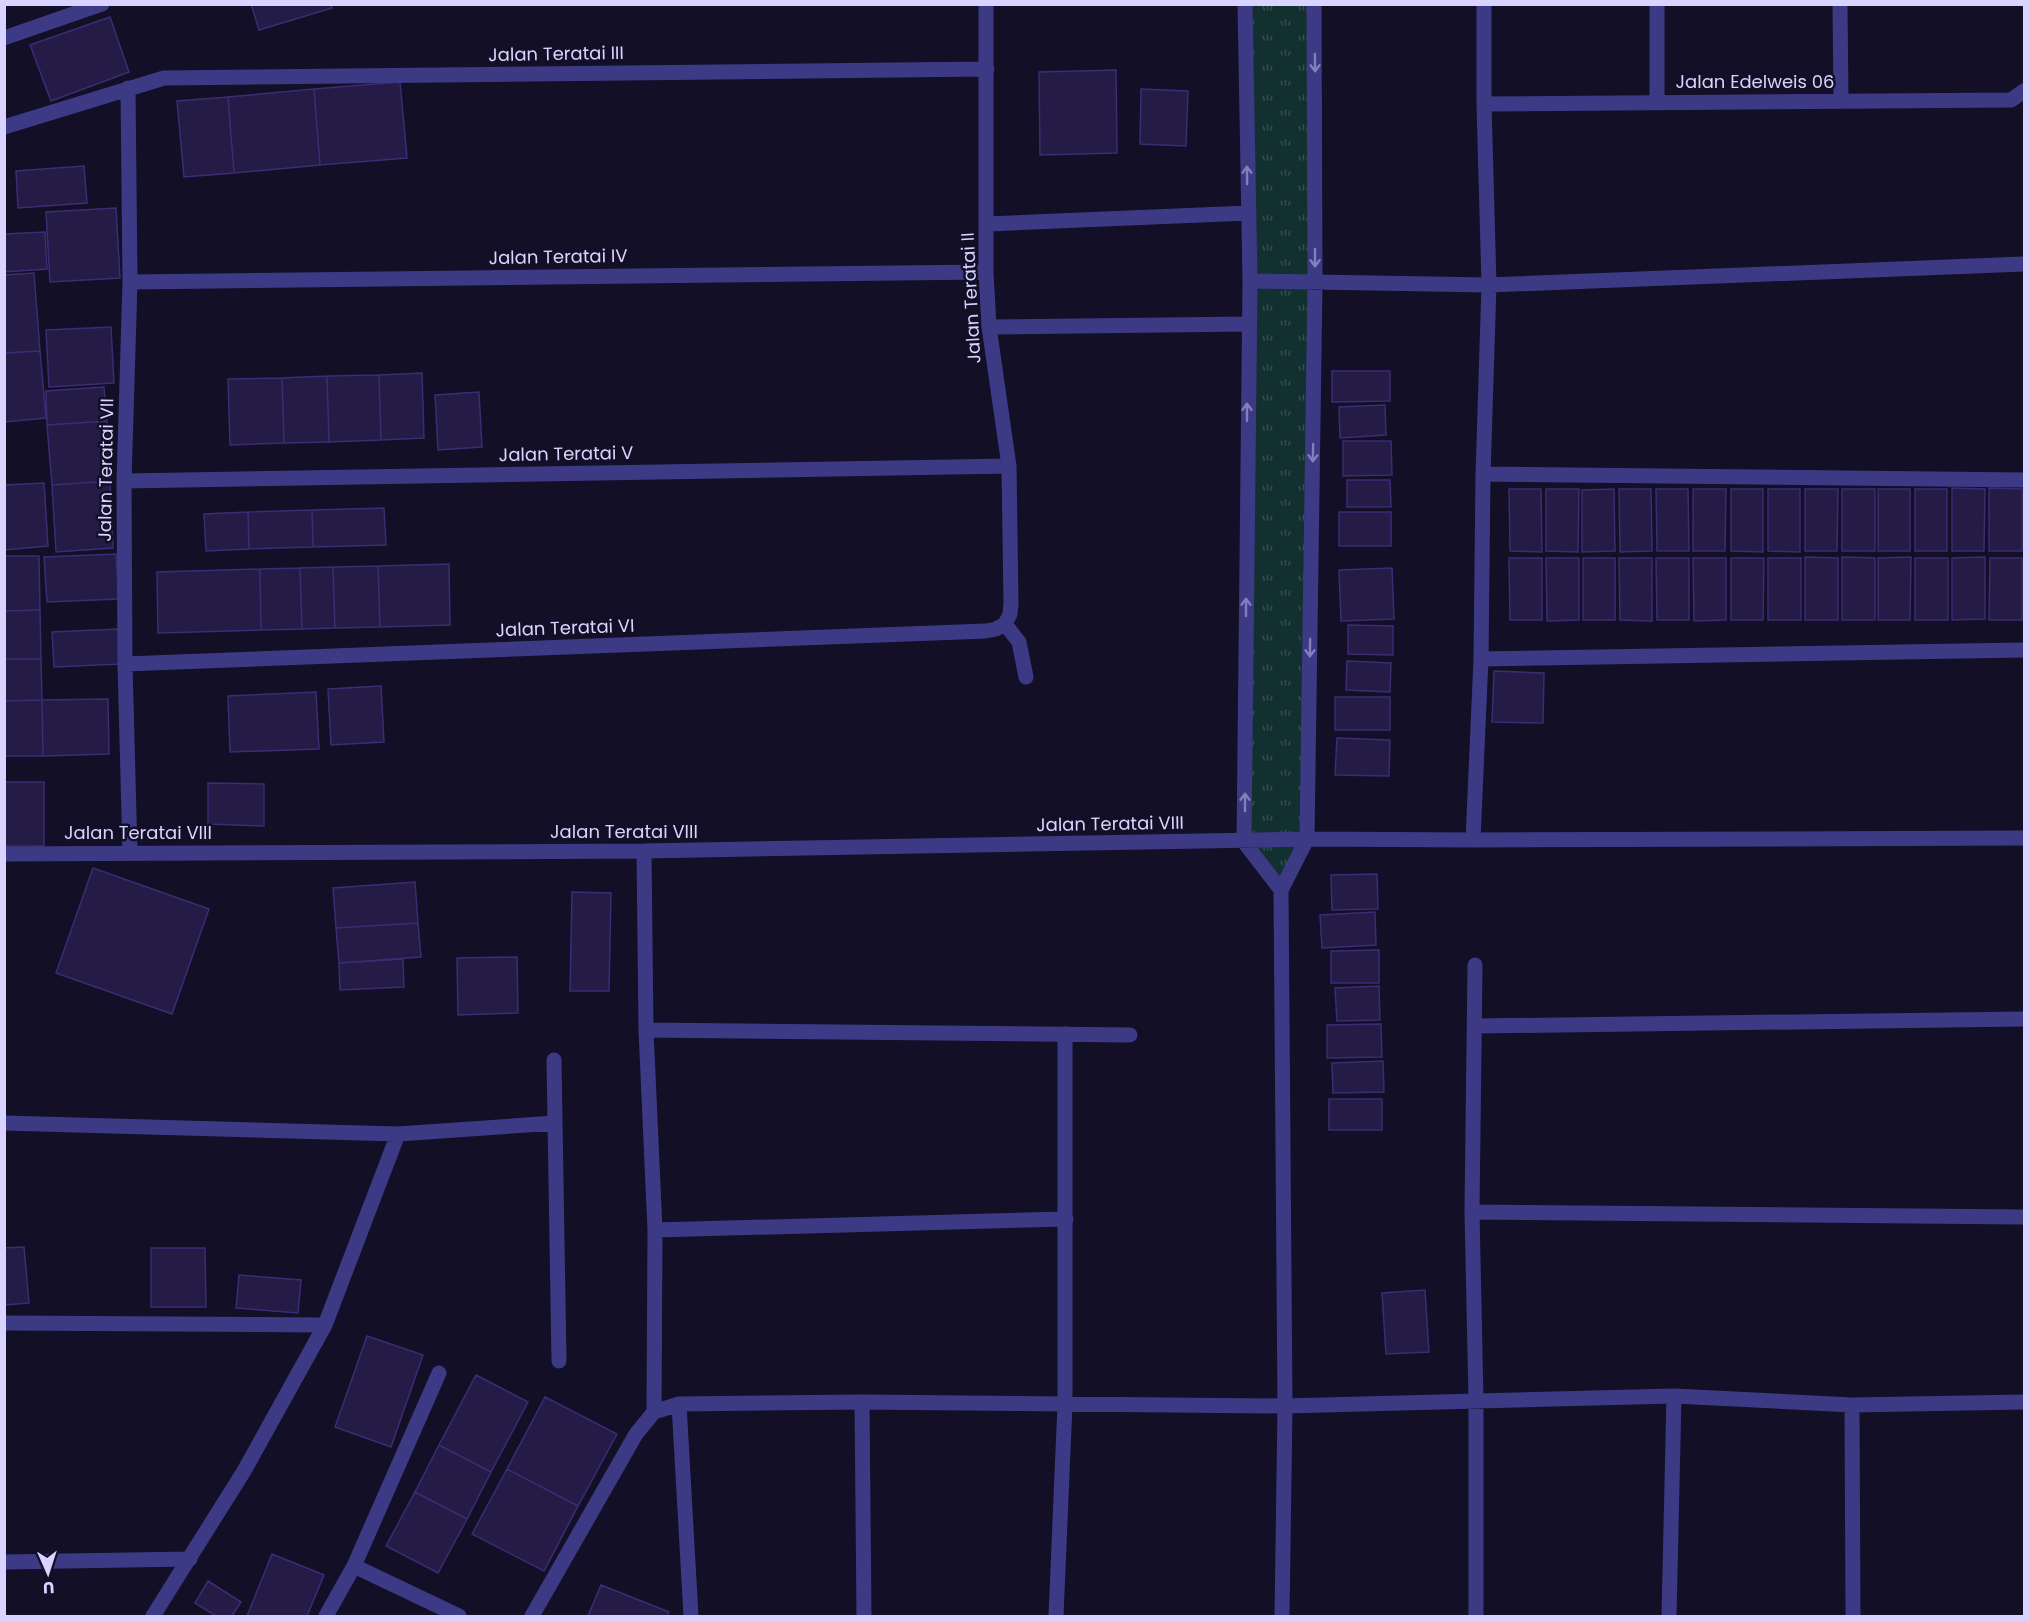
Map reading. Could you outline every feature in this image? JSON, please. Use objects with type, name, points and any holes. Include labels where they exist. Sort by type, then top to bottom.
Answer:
[{"type":"street","points":[[4,38],[102,4]]},
{"type":"street","name":"Jalan Teratai II","points":[[986,4],[988,327],[1009,466],[1011,604],[1010,614],[1005,624]]},
{"type":"street","points":[[1245,4],[1250,280],[1244,842],[1281,890]]},
{"type":"street","points":[[1282,1617],[1285,1406],[1281,890],[1307,839],[1315,282],[1314,4]]},
{"type":"street","points":[[1473,840],[1481,659],[1483,474],[1489,285],[1484,4]]},
{"type":"street","points":[[1657,4],[1657,102]]},
{"type":"street","points":[[1840,4],[1841,100]]},
{"type":"street","name":"Jalan Teratai III","points":[[4,127],[164,78],[987,69]]},
{"type":"street","name":"Jalan Teratai VII","points":[[128,88],[130,282],[124,481],[125,664],[130,853]]},
{"type":"street","name":"Jalan Edelweis 06","points":[[1484,104],[2011,100],[2025,91]]},
{"type":"street","points":[[987,224],[1248,213]]},
{"type":"street","points":[[1250,280],[1489,285],[2025,264]]},
{"type":"street","name":"Jalan Teratai IV","points":[[130,282],[986,272]]},
{"type":"street","points":[[988,327],[1248,324]]},
{"type":"street","name":"Jalan Teratai V","points":[[124,481],[1009,466]]},
{"type":"street","points":[[1483,474],[2025,480]]},
{"type":"street","points":[[1005,624],[1019,642],[1026,677]]},
{"type":"street","name":"Jalan Teratai VI","points":[[125,664],[986,631],[996,630],[1005,624]]},
{"type":"street","points":[[1481,659],[2025,650]]},
{"type":"street","name":"Jalan Teratai VIII","points":[[4,854],[644,852],[1307,839],[2025,838]]},
{"type":"street","points":[[644,852],[646,1030],[656,1230],[654,1412]]},
{"type":"street","points":[[1475,965],[1472,1212],[1476,1400],[1476,1617]]},
{"type":"street","points":[[1476,1026],[2025,1019]]},
{"type":"street","points":[[646,1030],[1130,1035]]},
{"type":"street","points":[[1056,1617],[1065,1404],[1065,1034]]},
{"type":"street","points":[[554,1060],[559,1361]]},
{"type":"street","points":[[4,1123],[398,1134],[555,1123]]},
{"type":"street","points":[[160,1614],[190,1559],[244,1471],[324,1324],[398,1134]]},
{"type":"street","points":[[1472,1212],[2025,1217]]},
{"type":"street","points":[[656,1230],[1066,1219]]},
{"type":"street","points":[[4,1323],[324,1324]]},
{"type":"street","points":[[326,1617],[354,1566],[439,1373]]},
{"type":"street","points":[[1669,1617],[1674,1396]]},
{"type":"street","points":[[532,1617],[636,1434],[654,1412],[679,1404],[862,1402],[1285,1406],[1674,1396],[1852,1405],[2025,1402]]},
{"type":"street","points":[[862,1402],[864,1617]]},
{"type":"street","points":[[679,1404],[691,1617]]},
{"type":"street","points":[[1852,1405],[1853,1617]]},
{"type":"street","points":[[4,1562],[190,1559]]},
{"type":"street","points":[[354,1566],[459,1617]]},
{"type":"green space","points":[[1245,5],[1314,5],[1307,839],[1281,890],[1244,842]]},
{"type":"building","points":[[251,4],[331,4],[332,8],[259,30]]},
{"type":"building","points":[[110,17],[129,72],[51,101],[30,45]]},
{"type":"building","points":[[1116,70],[1117,153],[1040,155],[1039,72]]},
{"type":"building","points":[[400,82],[407,158],[320,165],[314,89]]},
{"type":"building","points":[[314,89],[320,165],[234,173],[228,97]]},
{"type":"building","points":[[1141,89],[1188,91],[1186,146],[1140,144]]},
{"type":"building","points":[[228,97],[234,173],[184,177],[177,101]]},
{"type":"building","points":[[84,166],[87,203],[18,208],[16,171]]},
{"type":"building","points":[[116,208],[120,278],[50,282],[46,212]]},
{"type":"building","points":[[45,232],[47,269],[4,272],[4,234]]},
{"type":"building","points":[[34,273],[40,351],[4,353],[4,275]]},
{"type":"building","points":[[111,327],[114,383],[49,387],[46,330]]},
{"type":"building","points":[[40,351],[46,418],[4,422],[4,353]]},
{"type":"building","points":[[1332,371],[1390,371],[1390,401],[1332,402]]},
{"type":"building","points":[[422,373],[424,438],[381,440],[379,375]]},
{"type":"building","points":[[379,375],[381,440],[329,442],[327,376]]},
{"type":"building","points":[[327,376],[329,442],[284,443],[282,378]]},
{"type":"building","points":[[282,378],[284,443],[230,445],[228,379]]},
{"type":"building","points":[[104,387],[107,421],[47,425],[46,391]]},
{"type":"building","points":[[479,392],[482,447],[438,450],[435,395]]},
{"type":"building","points":[[1385,405],[1386,435],[1340,438],[1339,407]]},
{"type":"building","points":[[107,421],[110,481],[52,485],[47,425]]},
{"type":"building","points":[[1343,441],[1391,441],[1392,475],[1343,476]]},
{"type":"building","points":[[1347,480],[1390,480],[1391,507],[1347,507]]},
{"type":"building","points":[[110,481],[113,548],[56,552],[52,485]]},
{"type":"building","points":[[44,483],[48,546],[4,550],[4,485]]},
{"type":"building","points":[[1952,488],[1985,489],[1984,551],[1952,551]]},
{"type":"building","points":[[1989,488],[2022,489],[2022,551],[1989,551]]},
{"type":"building","points":[[1509,489],[1541,489],[1542,552],[1510,551]]},
{"type":"building","points":[[1546,489],[1579,489],[1578,552],[1546,551]]},
{"type":"building","points":[[1614,489],[1615,551],[1582,552],[1582,490]]},
{"type":"building","points":[[1619,489],[1651,489],[1652,551],[1620,552]]},
{"type":"building","points":[[1656,489],[1688,489],[1689,551],[1657,551]]},
{"type":"building","points":[[1693,489],[1726,489],[1725,551],[1693,551]]},
{"type":"building","points":[[1731,489],[1763,489],[1763,552],[1731,551]]},
{"type":"building","points":[[1768,489],[1800,489],[1800,552],[1768,551]]},
{"type":"building","points":[[1805,489],[1838,489],[1837,551],[1805,551]]},
{"type":"building","points":[[1842,489],[1875,489],[1875,551],[1842,551]]},
{"type":"building","points":[[1878,489],[1910,489],[1910,551],[1878,551]]},
{"type":"building","points":[[1915,489],[1947,489],[1947,551],[1915,551]]},
{"type":"building","points":[[384,508],[386,545],[313,547],[312,510]]},
{"type":"building","points":[[312,510],[313,547],[249,549],[248,512]]},
{"type":"building","points":[[248,512],[249,549],[206,551],[204,514]]},
{"type":"building","points":[[1339,512],[1391,512],[1391,546],[1339,546]]},
{"type":"building","points":[[116,554],[119,599],[47,602],[44,557]]},
{"type":"building","points":[[4,556],[39,556],[40,610],[4,611]]},
{"type":"building","points":[[1805,557],[1838,558],[1838,620],[1805,620]]},
{"type":"building","points":[[1842,557],[1875,558],[1875,620],[1842,620]]},
{"type":"building","points":[[1911,557],[1910,620],[1878,620],[1878,558]]},
{"type":"building","points":[[1985,557],[1985,619],[1952,620],[1952,558]]},
{"type":"building","points":[[1509,558],[1542,558],[1542,620],[1510,620]]},
{"type":"building","points":[[1546,558],[1579,558],[1579,620],[1547,621]]},
{"type":"building","points":[[1583,558],[1615,558],[1615,620],[1583,620]]},
{"type":"building","points":[[1619,558],[1652,558],[1652,621],[1620,620]]},
{"type":"building","points":[[1656,558],[1689,558],[1689,620],[1657,620]]},
{"type":"building","points":[[1693,558],[1726,558],[1726,620],[1694,621]]},
{"type":"building","points":[[1731,558],[1764,558],[1763,620],[1731,620]]},
{"type":"building","points":[[1768,558],[1801,558],[1801,620],[1768,620]]},
{"type":"building","points":[[1915,558],[1948,558],[1948,620],[1915,620]]},
{"type":"building","points":[[1990,558],[2022,558],[2022,620],[1989,620]]},
{"type":"building","points":[[449,564],[450,625],[380,627],[378,566]]},
{"type":"building","points":[[378,566],[380,627],[335,628],[333,567]]},
{"type":"building","points":[[333,567],[335,628],[302,629],[300,568]]},
{"type":"building","points":[[300,568],[302,629],[261,630],[260,569]]},
{"type":"building","points":[[1392,568],[1394,619],[1341,621],[1339,570]]},
{"type":"building","points":[[260,569],[261,630],[158,633],[157,572]]},
{"type":"building","points":[[40,610],[41,659],[4,659],[4,611]]},
{"type":"building","points":[[1348,625],[1393,626],[1393,655],[1348,654]]},
{"type":"building","points":[[118,629],[120,664],[54,667],[52,632]]},
{"type":"building","points":[[4,659],[41,659],[42,700],[4,701]]},
{"type":"building","points":[[1347,661],[1391,663],[1390,692],[1346,690]]},
{"type":"building","points":[[1494,671],[1544,673],[1543,723],[1492,722]]},
{"type":"building","points":[[381,686],[384,742],[331,745],[328,689]]},
{"type":"building","points":[[316,692],[319,749],[230,752],[228,696]]},
{"type":"building","points":[[1335,697],[1390,697],[1390,730],[1335,730]]},
{"type":"building","points":[[108,699],[109,754],[43,756],[42,700]]},
{"type":"building","points":[[42,700],[43,756],[4,756],[4,701]]},
{"type":"building","points":[[1337,738],[1390,740],[1389,776],[1335,775]]},
{"type":"building","points":[[4,782],[44,782],[44,846],[4,846]]},
{"type":"building","points":[[208,783],[264,784],[264,826],[208,824]]},
{"type":"building","points":[[93,868],[209,909],[172,1014],[56,973]]},
{"type":"building","points":[[1377,874],[1378,909],[1332,910],[1331,875]]},
{"type":"building","points":[[415,882],[418,923],[336,928],[333,888]]},
{"type":"building","points":[[572,892],[611,893],[609,991],[570,991]]},
{"type":"building","points":[[1375,912],[1376,945],[1322,948],[1320,915]]},
{"type":"building","points":[[418,923],[421,957],[339,963],[336,928]]},
{"type":"building","points":[[1379,950],[1379,983],[1331,983],[1331,951]]},
{"type":"building","points":[[517,957],[518,1013],[458,1015],[457,958]]},
{"type":"building","points":[[403,959],[404,987],[340,990],[339,963]]},
{"type":"building","points":[[1379,986],[1380,1020],[1337,1021],[1335,988]]},
{"type":"building","points":[[1381,1024],[1382,1057],[1327,1058],[1327,1025]]},
{"type":"building","points":[[1383,1061],[1384,1092],[1333,1093],[1332,1063]]},
{"type":"building","points":[[1329,1099],[1382,1099],[1382,1130],[1329,1130]]},
{"type":"building","points":[[24,1247],[29,1303],[4,1305],[4,1248]]},
{"type":"building","points":[[151,1248],[205,1248],[206,1307],[151,1307]]},
{"type":"building","points":[[239,1275],[301,1280],[298,1313],[236,1308]]},
{"type":"building","points":[[1425,1290],[1429,1352],[1386,1354],[1382,1293]]},
{"type":"building","points":[[367,1336],[423,1355],[391,1447],[335,1427]]},
{"type":"building","points":[[476,1375],[528,1402],[491,1472],[439,1445]]},
{"type":"building","points":[[545,1397],[617,1434],[578,1506],[507,1469]]},
{"type":"building","points":[[439,1445],[491,1472],[467,1519],[415,1492]]},
{"type":"building","points":[[507,1469],[578,1506],[544,1571],[472,1534]]},
{"type":"building","points":[[415,1492],[467,1519],[438,1573],[386,1546]]},
{"type":"building","points":[[272,1554],[324,1575],[307,1616],[247,1616]]},
{"type":"building","points":[[208,1581],[241,1602],[232,1616],[216,1616],[195,1603]]},
{"type":"building","points":[[601,1585],[669,1612],[667,1616],[588,1616]]}]
